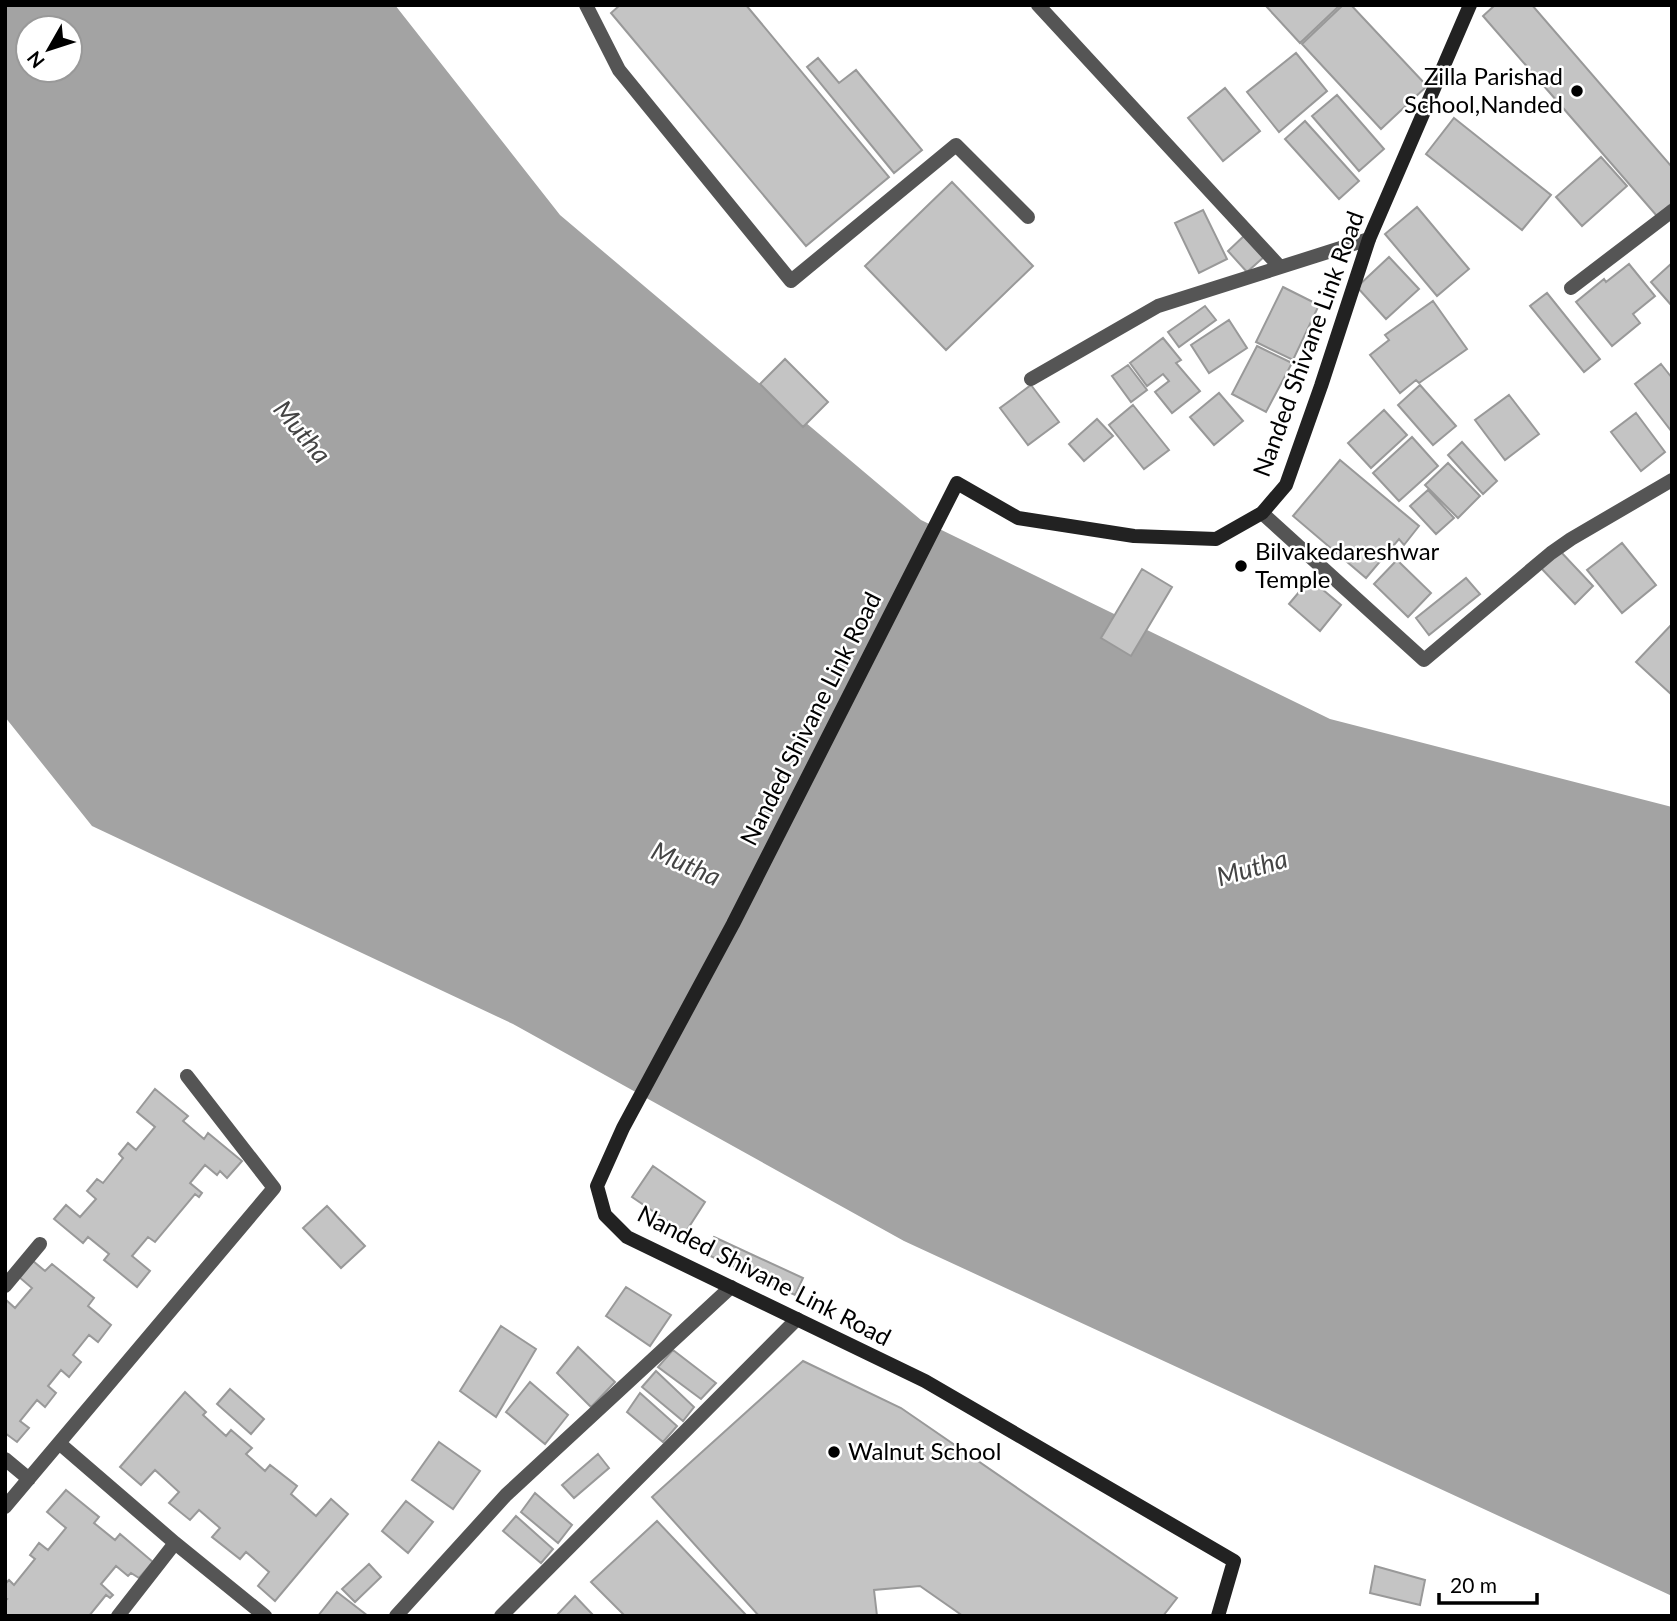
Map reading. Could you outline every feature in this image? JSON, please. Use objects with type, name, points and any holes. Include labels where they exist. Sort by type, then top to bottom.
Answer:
[{"type":"street","points":[[586,5],[619,70],[791,281],[956,145],[1028,217]]},
{"type":"street","points":[[1038,5],[1280,267]]},
{"type":"street","name":"Nanded Shivane Link Road","points":[[1218,1616],[1234,1561],[925,1381],[627,1237],[605,1215],[597,1186],[623,1128],[733,924],[957,483],[1018,518],[1134,536],[1216,539],[1262,513],[1286,485],[1369,239],[1470,5]]},
{"type":"street","points":[[1572,288],[1672,211]]},
{"type":"street","points":[[1031,379],[1158,306],[1369,239]]},
{"type":"street","points":[[1262,513],[1424,660],[1551,553],[1672,480]]},
{"type":"street","points":[[5,1507],[274,1188],[187,1076]]},
{"type":"street","points":[[5,1286],[40,1244]]},
{"type":"street","points":[[396,1616],[506,1495],[731,1287]]},
{"type":"street","points":[[501,1616],[797,1319]]},
{"type":"street","points":[[59,1443],[265,1616]]},
{"type":"street","points":[[5,1459],[29,1479]]},
{"type":"street","points":[[118,1616],[175,1543]]},
{"type":"water","name":"Mutha","points":[[5,5],[395,5],[560,215],[921,520],[1330,719],[1672,807],[1672,1596],[904,1241],[513,1024],[92,826],[5,717]]},
{"type":"building","points":[[620,5],[746,5],[889,177],[806,246],[611,13]]},
{"type":"building","points":[[1265,5],[1340,5],[1300,43]]},
{"type":"building","points":[[1343,5],[1351,5],[1427,86],[1381,129],[1302,44]]},
{"type":"building","name":"Zilla Parishad School,Nanded","points":[[1495,5],[1532,5],[1672,167],[1672,203],[1657,216],[1483,16]]},
{"type":"building","points":[[1296,53],[1327,91],[1279,132],[1247,92]]},
{"type":"building","points":[[818,58],[839,83],[856,70],[922,150],[894,173],[807,67]]},
{"type":"building","points":[[1225,88],[1260,131],[1223,161],[1188,118]]},
{"type":"building","points":[[1337,95],[1384,149],[1359,171],[1312,116]]},
{"type":"building","points":[[1454,118],[1551,195],[1522,230],[1426,154]]},
{"type":"building","points":[[1305,121],[1359,181],[1339,199],[1285,139]]},
{"type":"building","points":[[1601,157],[1627,186],[1582,226],[1556,197]]},
{"type":"building","points":[[952,182],[1033,266],[946,350],[865,266]]},
{"type":"building","points":[[1417,207],[1469,269],[1437,296],[1385,234]]},
{"type":"building","points":[[1203,210],[1227,259],[1199,273],[1175,223]]},
{"type":"building","points":[[1245,235],[1265,256],[1247,272],[1228,251]]},
{"type":"building","points":[[1389,257],[1419,289],[1386,319],[1357,287]]},
{"type":"building","points":[[1672,263],[1672,306],[1651,282]]},
{"type":"building","points":[[1629,264],[1655,296],[1633,314],[1640,323],[1612,346],[1576,302],[1604,279],[1606,282]]},
{"type":"building","points":[[1283,287],[1319,305],[1293,360],[1256,342]]},
{"type":"building","points":[[1547,293],[1600,359],[1584,372],[1530,306]]},
{"type":"building","points":[[1433,301],[1467,349],[1400,393],[1370,355],[1389,340],[1385,335]]},
{"type":"building","points":[[1205,306],[1216,320],[1179,347],[1168,332]]},
{"type":"building","points":[[1229,320],[1247,348],[1209,373],[1191,345]]},
{"type":"building","points":[[1163,338],[1181,360],[1176,363],[1200,391],[1172,413],[1155,392],[1169,381],[1163,374],[1147,386],[1130,363]]},
{"type":"building","points":[[1257,346],[1292,363],[1266,412],[1232,394]]},
{"type":"building","points":[[785,359],[828,402],[803,427],[760,384]]},
{"type":"building","points":[[1661,364],[1672,378],[1672,432],[1635,384]]},
{"type":"building","points":[[1128,365],[1147,390],[1131,402],[1112,376]]},
{"type":"building","points":[[1031,385],[1059,422],[1028,445],[1000,408]]},
{"type":"building","points":[[1420,385],[1456,426],[1433,445],[1398,405]]},
{"type":"building","points":[[1219,393],[1243,421],[1214,445],[1190,417]]},
{"type":"building","points":[[1509,395],[1539,434],[1505,460],[1475,420]]},
{"type":"building","points":[[1133,405],[1169,450],[1144,469],[1109,425]]},
{"type":"building","points":[[1384,410],[1407,435],[1371,468],[1348,443]]},
{"type":"building","points":[[1636,413],[1665,452],[1641,471],[1611,432]]},
{"type":"building","points":[[1097,419],[1113,436],[1084,461],[1069,444]]},
{"type":"building","points":[[1412,437],[1438,466],[1399,501],[1373,473]]},
{"type":"building","points":[[1462,442],[1497,481],[1483,494],[1448,455]]},
{"type":"building","points":[[1340,460],[1419,526],[1404,545],[1399,539],[1366,578],[1293,516]]},
{"type":"building","points":[[1448,463],[1480,496],[1458,518],[1425,485]]},
{"type":"building","points":[[1428,490],[1454,518],[1436,534],[1410,506]]},
{"type":"building","points":[[1622,543],[1656,585],[1622,613],[1587,570]]},
{"type":"building","points":[[1560,551],[1593,586],[1575,604],[1541,568]]},
{"type":"building","points":[[1397,560],[1431,593],[1408,617],[1374,584]]},
{"type":"building","points":[[1142,569],[1172,587],[1131,656],[1101,638]]},
{"type":"building","points":[[1466,578],[1480,594],[1429,635],[1416,618]]},
{"type":"building","points":[[1310,579],[1341,605],[1320,631],[1289,604]]},
{"type":"building","points":[[1672,624],[1672,693],[1671,694],[1636,662]]},
{"type":"building","points":[[155,1089],[188,1116],[183,1121],[204,1139],[208,1133],[242,1161],[227,1178],[220,1171],[217,1175],[205,1165],[190,1183],[202,1193],[199,1197],[195,1194],[155,1242],[148,1237],[132,1256],[150,1271],[137,1287],[104,1260],[109,1254],[88,1237],[83,1243],[54,1219],[66,1205],[80,1217],[96,1199],[87,1191],[97,1179],[103,1183],[123,1158],[119,1154],[128,1143],[136,1150],[155,1127],[137,1112]]},
{"type":"building","points":[[653,1166],[705,1202],[685,1233],[632,1197]]},
{"type":"building","points":[[327,1206],[365,1246],[341,1268],[303,1228]]},
{"type":"building","points":[[714,1237],[803,1278],[795,1295],[706,1254]]},
{"type":"building","points":[[33,1261],[45,1271],[52,1264],[94,1298],[88,1306],[111,1325],[98,1342],[89,1335],[73,1355],[81,1362],[69,1377],[61,1370],[48,1386],[56,1393],[45,1407],[37,1400],[20,1421],[29,1428],[17,1442],[5,1433],[5,1299],[15,1308],[32,1288],[19,1277]]},
{"type":"building","points":[[626,1287],[671,1315],[650,1346],[606,1316]]},
{"type":"building","points":[[501,1326],[536,1349],[496,1417],[460,1391]]},
{"type":"building","points":[[578,1347],[615,1382],[591,1407],[557,1373]]},
{"type":"building","points":[[673,1350],[716,1383],[701,1399],[658,1367]]},
{"type":"building","name":"Walnut School","points":[[803,1361],[901,1408],[1177,1598],[1163,1616],[963,1616],[920,1586],[874,1590],[877,1616],[759,1616],[652,1497]]},
{"type":"building","points":[[656,1371],[694,1407],[683,1421],[642,1387]]},
{"type":"building","points":[[530,1382],[568,1415],[545,1444],[506,1412]]},
{"type":"building","points":[[230,1389],[264,1419],[251,1434],[217,1404]]},
{"type":"building","points":[[185,1392],[206,1412],[203,1415],[226,1436],[231,1430],[252,1448],[246,1454],[265,1471],[270,1465],[297,1486],[291,1494],[316,1516],[331,1499],[348,1514],[275,1601],[258,1586],[269,1572],[246,1552],[240,1559],[212,1537],[220,1528],[199,1510],[190,1520],[169,1503],[179,1492],[155,1470],[141,1485],[120,1467]]},
{"type":"building","points":[[640,1393],[677,1426],[663,1442],[627,1412]]},
{"type":"building","points":[[439,1442],[480,1471],[453,1509],[412,1480]]},
{"type":"building","points":[[598,1454],[609,1468],[574,1498],[562,1485]]},
{"type":"building","points":[[66,1490],[99,1517],[94,1523],[115,1540],[120,1534],[153,1562],[139,1578],[131,1573],[128,1576],[116,1566],[101,1584],[113,1595],[110,1598],[106,1595],[89,1616],[5,1616],[5,1584],[9,1580],[14,1585],[35,1559],[30,1555],[39,1543],[48,1550],[66,1528],[47,1512]]},
{"type":"building","points":[[535,1493],[572,1525],[558,1543],[521,1512]]},
{"type":"building","points":[[406,1501],[433,1522],[408,1553],[382,1531]]},
{"type":"building","points":[[516,1516],[553,1549],[541,1563],[503,1531]]},
{"type":"building","points":[[657,1521],[747,1616],[625,1616],[591,1582]]},
{"type":"building","points":[[369,1564],[381,1577],[355,1602],[342,1589]]},
{"type":"building","points":[[1375,1566],[1425,1580],[1420,1605],[1370,1593]]},
{"type":"building","points":[[337,1592],[368,1616],[318,1616]]},
{"type":"building","points":[[575,1596],[594,1616],[556,1616]]},
{"type":"place","name":"Zilla Parishad School,Nanded","points":[[1577,91]]},
{"type":"place","name":"Bilvakedareshwar Temple","points":[[1241,566]]},
{"type":"place","name":"Walnut School","points":[[834,1452]]}]
